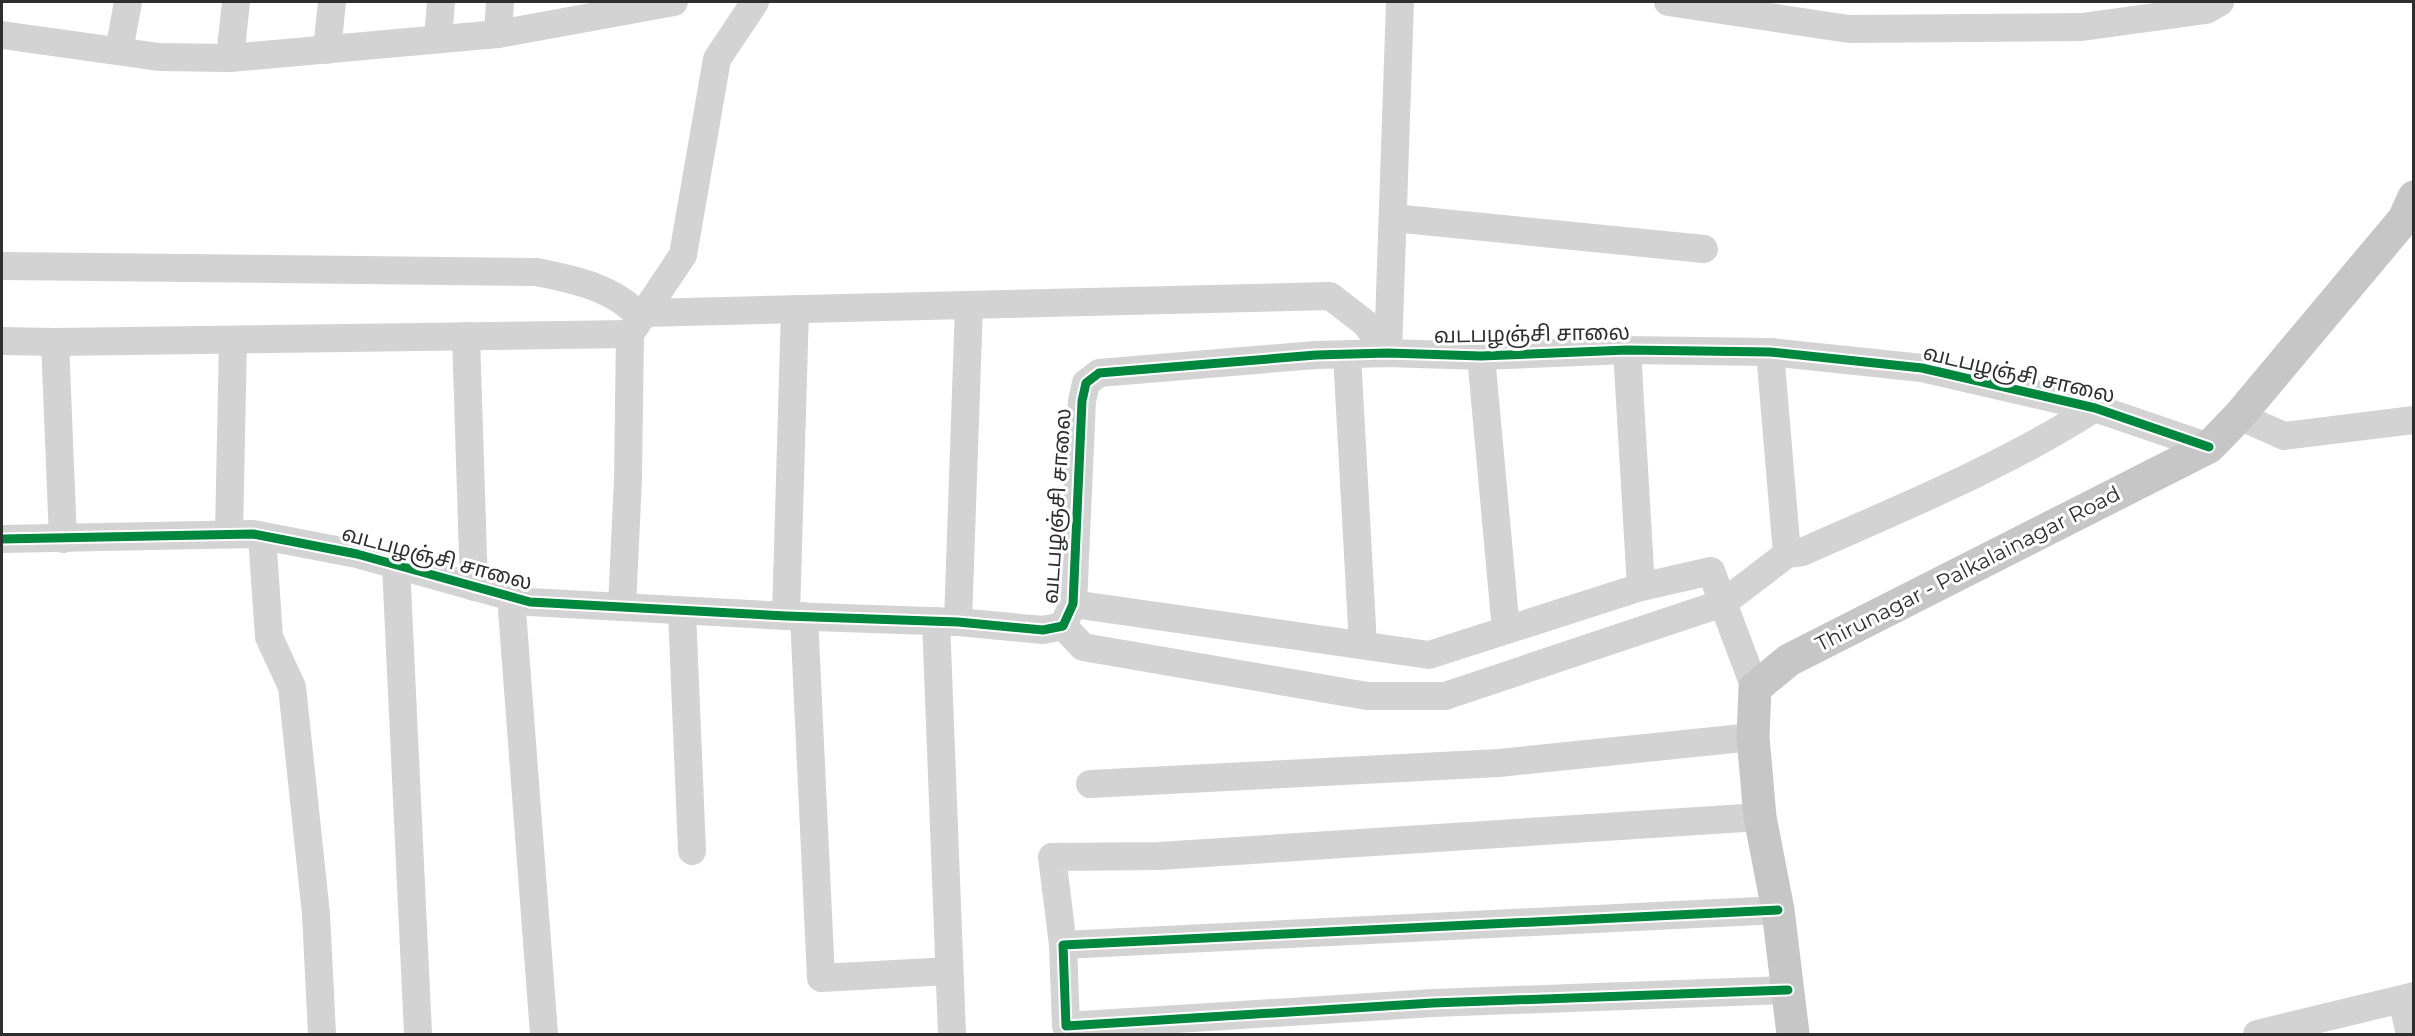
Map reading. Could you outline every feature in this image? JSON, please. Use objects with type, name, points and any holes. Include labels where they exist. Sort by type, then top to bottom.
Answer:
[{"type":"main road","name":"Thirunagar - Palkalainagar Road","points":[[1755,688],[1789,660],[2209,447],[2239,416],[2404,219],[2414,197]]},
{"type":"main road","points":[[1755,688],[1753,736],[1760,817],[1778,910],[1793,1035]]},
{"type":"street","points":[[119,51],[128,2]]},
{"type":"street","points":[[230,58],[236,2]]},
{"type":"street","points":[[327,50],[332,2]]},
{"type":"street","points":[[438,39],[441,2]]},
{"type":"street","points":[[498,34],[500,2]]},
{"type":"street","points":[[2,35],[159,57],[230,58],[498,34],[674,2]]},
{"type":"street","points":[[638,321],[683,255],[717,59],[755,2]]},
{"type":"street","points":[[1388,353],[1400,2]]},
{"type":"street","points":[[1668,2],[1861,29],[2082,27],[2206,10],[2220,2]]},
{"type":"street","points":[[1393,218],[1704,249]]},
{"type":"street","points":[[2,266],[537,272],[590,284],[632,308],[638,321],[622,607]]},
{"type":"street","points":[[2,341],[466,336],[795,309],[1330,296],[1365,323],[1388,353]]},
{"type":"street","points":[[952,1035],[947,622],[969,304]]},
{"type":"street","points":[[795,309],[795,616],[821,978],[950,970]]},
{"type":"street","points":[[466,336],[474,587]]},
{"type":"street","points":[[229,534],[233,340]]},
{"type":"street","points":[[55,342],[63,539]]},
{"type":"street","points":[[1627,350],[1641,587]]},
{"type":"street","name":"வடபழஞ்சி சாலை","points":[[2,539],[229,534],[262,536],[357,554],[530,602],[947,622],[1043,630],[1068,615],[1082,401],[1086,383],[1099,374],[1316,355],[1388,353],[1481,356],[1627,350],[1770,352],[1922,368],[2095,408],[2209,447]]},
{"type":"street","points":[[1770,352],[1787,554]]},
{"type":"street","points":[[1347,355],[1363,645]]},
{"type":"street","points":[[1481,356],[1506,630]]},
{"type":"street","points":[[1068,615],[1083,647],[1367,696],[1445,696],[1723,603],[1787,554],[1802,552],[1983,472],[2053,435],[2095,408]]},
{"type":"street","points":[[2239,416],[2284,436],[2414,420]]},
{"type":"street","points":[[262,536],[269,637],[292,687],[316,914],[322,1035]]},
{"type":"street","points":[[396,565],[418,1035]]},
{"type":"street","points":[[1068,615],[1363,645],[1429,655],[1641,587],[1711,571],[1755,688]]},
{"type":"street","points":[[511,597],[544,1035]]},
{"type":"street","points":[[682,611],[692,851]]},
{"type":"street","points":[[1090,784],[1499,763],[1753,736]]},
{"type":"street","points":[[1760,817],[1159,855],[1053,857],[1063,945],[1066,1026],[1432,1003],[1788,990]]},
{"type":"street","points":[[1063,945],[1778,910]]},
{"type":"street","points":[[2257,1035],[2310,1028],[2408,998],[2410,1035]]},
{"type":"cycle path","points":[[2,539],[253,534],[357,554],[530,602],[786,616],[958,622],[1043,630],[1063,626],[1073,604],[1082,401],[1086,383],[1099,373],[1316,355],[1388,353],[1481,356],[1627,350],[1770,352],[1922,368],[2095,408],[2209,447]]},
{"type":"cycle path","points":[[1778,910],[1063,945],[1066,1026],[1433,1003],[1788,990]]}]
